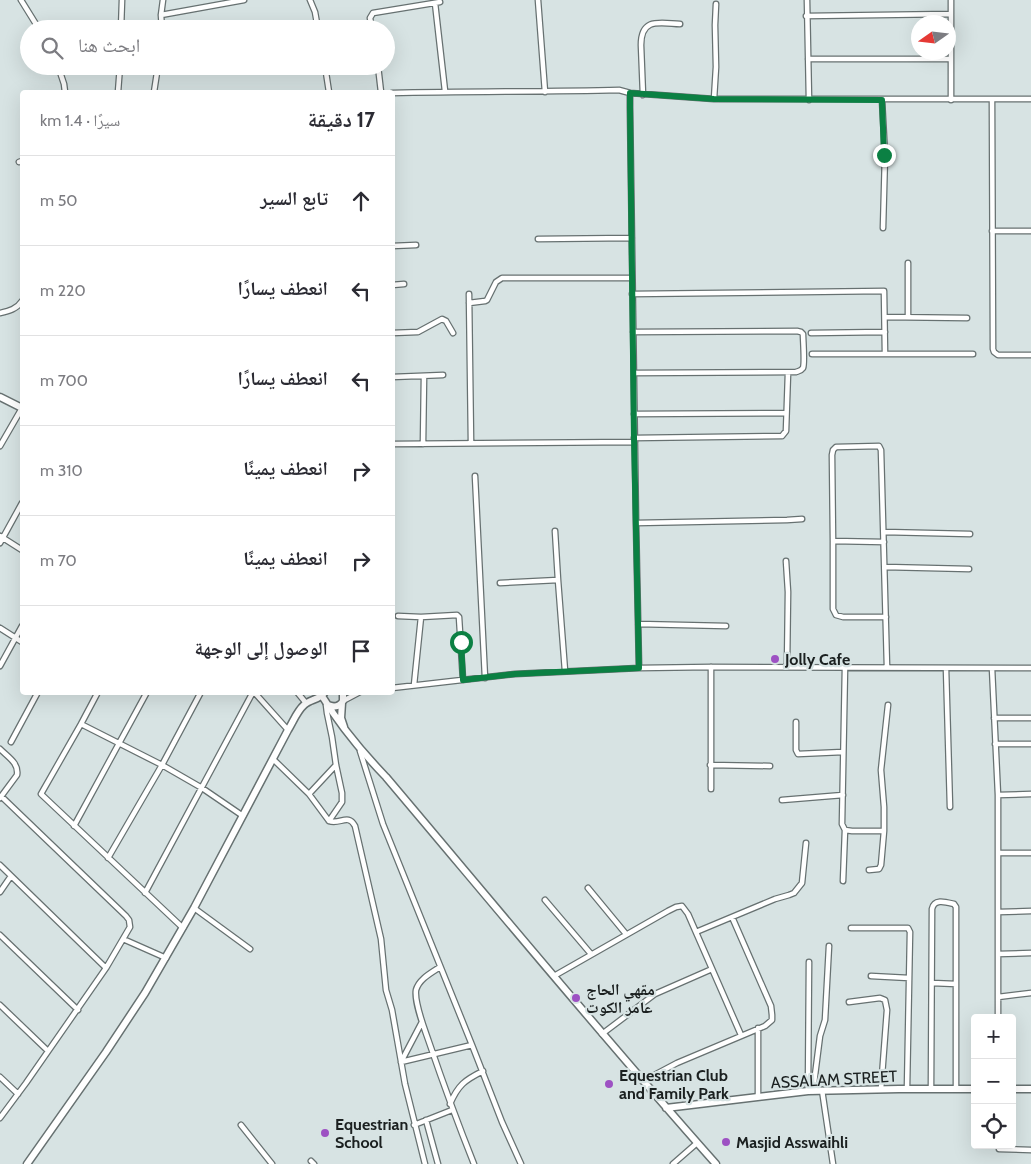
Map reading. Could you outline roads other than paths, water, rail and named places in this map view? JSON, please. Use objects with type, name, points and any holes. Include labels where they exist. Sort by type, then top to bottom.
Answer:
[{"type":"main road","points":[[0,398],[20,407]]},
{"type":"main road","points":[[28,1163],[132,1014],[166,958],[302,707],[321,695]]},
{"type":"main road","points":[[323,695],[337,721],[360,750],[386,777],[602,1034],[716,1164]]},
{"type":"main road","points":[[344,695],[341,718],[345,730]]},
{"type":"main road","points":[[327,704],[337,706],[343,702]]},
{"type":"main road","name":"ASSALAM STREET","points":[[666,1108],[822,1090],[971,1089]]},
{"type":"main road","points":[[1016,1089],[1031,1089]]},
{"type":"street","points":[[21,0],[33,20]]},
{"type":"street","points":[[121,20],[122,0]]},
{"type":"street","points":[[161,20],[163,0]]},
{"type":"street","points":[[161,15],[244,0]]},
{"type":"street","points":[[310,0],[316,20]]},
{"type":"street","points":[[538,0],[545,92]]},
{"type":"street","points":[[807,0],[809,100]]},
{"type":"street","points":[[806,16],[952,14],[952,0]]},
{"type":"street","points":[[370,20],[373,13],[438,2],[445,92]]},
{"type":"street","points":[[714,99],[716,4]]},
{"type":"street","points":[[643,95],[641,37],[644,28],[652,22],[680,24]]},
{"type":"street","points":[[808,59],[911,59]]},
{"type":"street","points":[[951,60],[951,100]]},
{"type":"street","points":[[61,75],[65,90]]},
{"type":"street","points":[[118,90],[119,75]]},
{"type":"street","points":[[154,90],[157,75]]},
{"type":"street","points":[[326,75],[329,90]]},
{"type":"street","points":[[379,75],[382,90]]},
{"type":"street","points":[[395,94],[619,90],[643,95],[714,99],[1031,99]]},
{"type":"street","points":[[630,93],[639,668]]},
{"type":"street","points":[[992,99],[993,349],[998,355],[1031,355]]},
{"type":"street","points":[[882,100],[884,155],[883,228]]},
{"type":"street","points":[[992,231],[1031,231]]},
{"type":"street","points":[[538,239],[632,238]]},
{"type":"street","points":[[395,246],[416,244]]},
{"type":"street","points":[[908,263],[908,317]]},
{"type":"street","points":[[469,302],[487,300],[496,282],[502,278],[632,278]]},
{"type":"street","points":[[395,285],[404,284]]},
{"type":"street","points":[[632,294],[884,291],[885,354]]},
{"type":"street","points":[[468,294],[471,443]]},
{"type":"street","points":[[0,313],[13,310],[20,305]]},
{"type":"street","points":[[884,317],[967,318]]},
{"type":"street","points":[[395,333],[418,332],[442,319],[446,321],[453,334]]},
{"type":"street","points":[[633,332],[801,332],[803,334],[802,368],[799,372],[634,373]]},
{"type":"street","points":[[811,333],[885,332]]},
{"type":"street","points":[[812,354],[973,354]]},
{"type":"street","points":[[395,444],[779,437],[785,434],[786,431],[788,373]]},
{"type":"street","points":[[395,377],[443,375]]},
{"type":"street","points":[[423,444],[424,376]]},
{"type":"street","points":[[0,446],[20,411]]},
{"type":"street","points":[[634,414],[786,413]]},
{"type":"street","points":[[886,617],[843,616],[836,615],[834,612],[832,602],[834,541],[832,456],[833,450],[836,447],[879,446],[881,450],[884,532],[884,567],[886,617],[887,667]]},
{"type":"street","points":[[475,476],[484,678]]},
{"type":"street","points":[[20,506],[1,539],[20,549]]},
{"type":"street","points":[[636,523],[802,519]]},
{"type":"street","points":[[555,531],[565,671]]},
{"type":"street","points":[[884,532],[970,534]]},
{"type":"street","points":[[834,541],[884,542]]},
{"type":"street","points":[[786,561],[788,592],[787,668]]},
{"type":"street","points":[[884,567],[969,569]]},
{"type":"street","points":[[500,583],[558,580]]},
{"type":"street","points":[[398,616],[457,615],[460,617],[463,680]]},
{"type":"street","points":[[414,685],[421,617]]},
{"type":"street","points":[[638,624],[726,626]]},
{"type":"street","points":[[0,628],[20,641]]},
{"type":"street","points":[[0,666],[20,630]]},
{"type":"street","points":[[711,666],[711,789]]},
{"type":"street","points":[[395,688],[515,674],[639,668],[711,666],[787,668],[1031,668]]},
{"type":"street","points":[[843,881],[845,830],[842,824],[845,667]]},
{"type":"street","points":[[946,668],[950,807]]},
{"type":"street","points":[[992,668],[998,794],[998,1014]]},
{"type":"street","points":[[11,742],[36,695]]},
{"type":"street","points":[[96,695],[41,794],[183,928]]},
{"type":"street","points":[[74,826],[145,695]]},
{"type":"street","points":[[108,858],[162,766],[199,695]]},
{"type":"street","points":[[145,893],[252,695]]},
{"type":"street","points":[[257,695],[288,730]]},
{"type":"street","points":[[299,695],[306,703]]},
{"type":"street","points":[[343,702],[355,695]]},
{"type":"street","points":[[327,704],[342,793],[342,802],[330,821]]},
{"type":"street","points":[[869,870],[879,869],[884,831],[881,770],[888,705]]},
{"type":"street","points":[[994,718],[1031,718]]},
{"type":"street","points":[[796,722],[796,750],[798,754],[843,752]]},
{"type":"street","points":[[81,724],[202,788],[243,816]]},
{"type":"street","points":[[995,744],[1031,744]]},
{"type":"street","points":[[0,749],[15,763],[18,772],[1,797],[130,922],[130,927],[106,968],[0,1118]]},
{"type":"street","points":[[360,750],[383,824],[502,1122],[521,1164]]},
{"type":"street","points":[[273,759],[309,794],[330,821],[333,823],[350,820],[354,823],[381,939],[386,990],[392,1010],[405,1084],[424,1164]]},
{"type":"street","points":[[309,794],[336,765]]},
{"type":"street","points":[[710,765],[770,766]]},
{"type":"street","points":[[998,794],[1031,794]]},
{"type":"street","points":[[782,800],[843,795]]},
{"type":"street","points":[[845,830],[884,831]]},
{"type":"street","points":[[696,932],[775,898],[790,896],[794,893],[802,883],[806,843]]},
{"type":"street","points":[[999,853],[1031,853]]},
{"type":"street","points":[[0,865],[106,968]]},
{"type":"street","points":[[0,892],[11,876]]},
{"type":"street","points":[[588,888],[626,934]]},
{"type":"street","points":[[545,900],[591,954]]},
{"type":"street","points":[[931,1089],[932,910],[933,905],[939,902],[951,903],[956,907],[956,1089]]},
{"type":"street","points":[[554,976],[626,934],[681,906],[685,909],[696,932],[741,1035]]},
{"type":"street","points":[[194,908],[250,949]]},
{"type":"street","points":[[999,912],[1031,911]]},
{"type":"street","points":[[643,1081],[677,1063],[765,1026],[770,1022],[772,1011],[767,997],[732,917]]},
{"type":"street","points":[[851,928],[908,928],[910,932],[907,1089]]},
{"type":"street","points":[[0,935],[78,1010]]},
{"type":"street","points":[[123,938],[166,958]]},
{"type":"street","points":[[810,1091],[820,1036],[825,1020],[829,946]]},
{"type":"street","points":[[998,954],[1031,953]]},
{"type":"street","points":[[809,962],[810,1091]]},
{"type":"street","points":[[440,967],[420,982],[416,991],[417,1000],[422,1022],[452,1110],[474,1164]]},
{"type":"street","points":[[602,1034],[655,994],[712,970]]},
{"type":"street","points":[[871,976],[909,978]]},
{"type":"street","points":[[932,983],[956,984]]},
{"type":"street","points":[[998,997],[1031,993]]},
{"type":"street","points":[[849,1002],[880,998],[885,1000],[887,1010],[881,1089]]},
{"type":"street","points":[[0,1005],[48,1051]]},
{"type":"street","points":[[401,1062],[422,1022]]},
{"type":"street","points":[[758,1028],[758,1097]]},
{"type":"street","points":[[401,1062],[472,1045]]},
{"type":"street","points":[[450,1104],[461,1084],[483,1071]]},
{"type":"street","points":[[0,1077],[18,1094]]},
{"type":"street","points":[[822,1090],[833,1164]]},
{"type":"street","points":[[414,1125],[452,1110]]},
{"type":"street","points":[[426,1120],[438,1164]]},
{"type":"street","points":[[241,1125],[272,1164]]},
{"type":"street","points":[[673,1164],[697,1143]]},
{"type":"street","points":[[999,1149],[1031,1150]]},
{"type":"place","name":"Jolly Cafe","points":[[775,659]]},
{"type":"place","name":"مقهي الحاج عامر الكوت","points":[[576,998]]},
{"type":"place","name":"Equestrian Club and Family Park","points":[[609,1084]]},
{"type":"place","name":"Equestrian School","points":[[325,1133]]},
{"type":"place","name":"Masjid Asswaihli","points":[[726,1142]]}]
